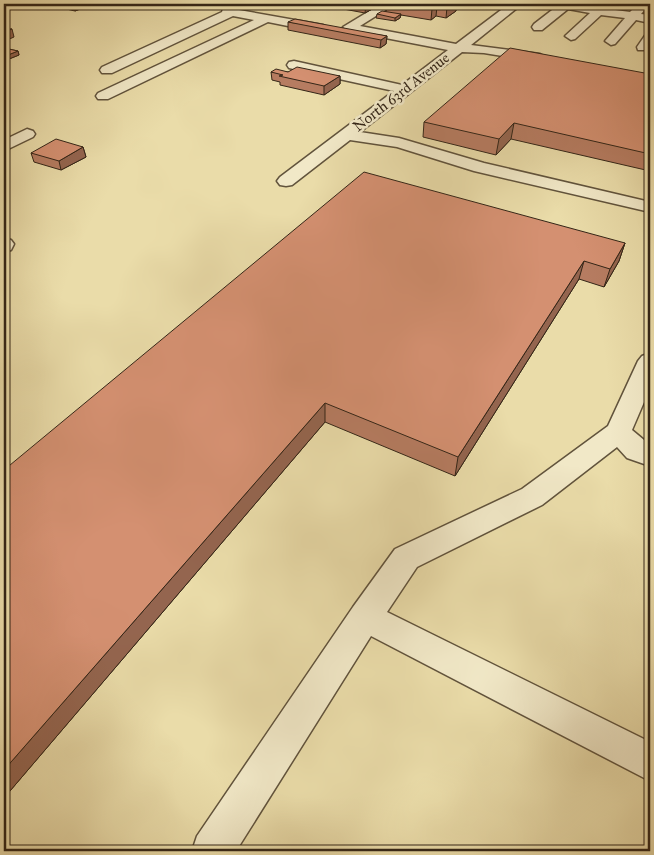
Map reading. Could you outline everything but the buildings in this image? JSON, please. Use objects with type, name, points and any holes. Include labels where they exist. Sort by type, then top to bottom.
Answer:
[{"type":"street","points":[[242,4],[227,11],[457,48],[484,49],[556,61]]},
{"type":"street","points":[[341,29],[389,4]]},
{"type":"street","name":"North 63rd Avenue","points":[[286,181],[403,89],[516,4]]},
{"type":"street","points":[[538,27],[564,4],[602,7],[650,19]]},
{"type":"street","points":[[571,36],[602,7]]},
{"type":"street","points":[[107,70],[231,12]]},
{"type":"street","points":[[611,41],[634,16]]},
{"type":"street","points":[[103,96],[267,18]]},
{"type":"street","points":[[135,57],[170,64]]},
{"type":"street","points":[[294,65],[403,89]]},
{"type":"street","points":[[4,127],[27,134],[4,146]]},
{"type":"street","points":[[346,134],[399,143],[480,167],[650,207]]},
{"type":"street","points":[[212,851],[365,617],[406,558],[532,497],[618,432],[650,361]]},
{"type":"street","points":[[618,432],[637,451],[650,456]]},
{"type":"street","points":[[365,617],[650,762]]},
{"type":"lane","points":[[634,16],[645,4]]}]
